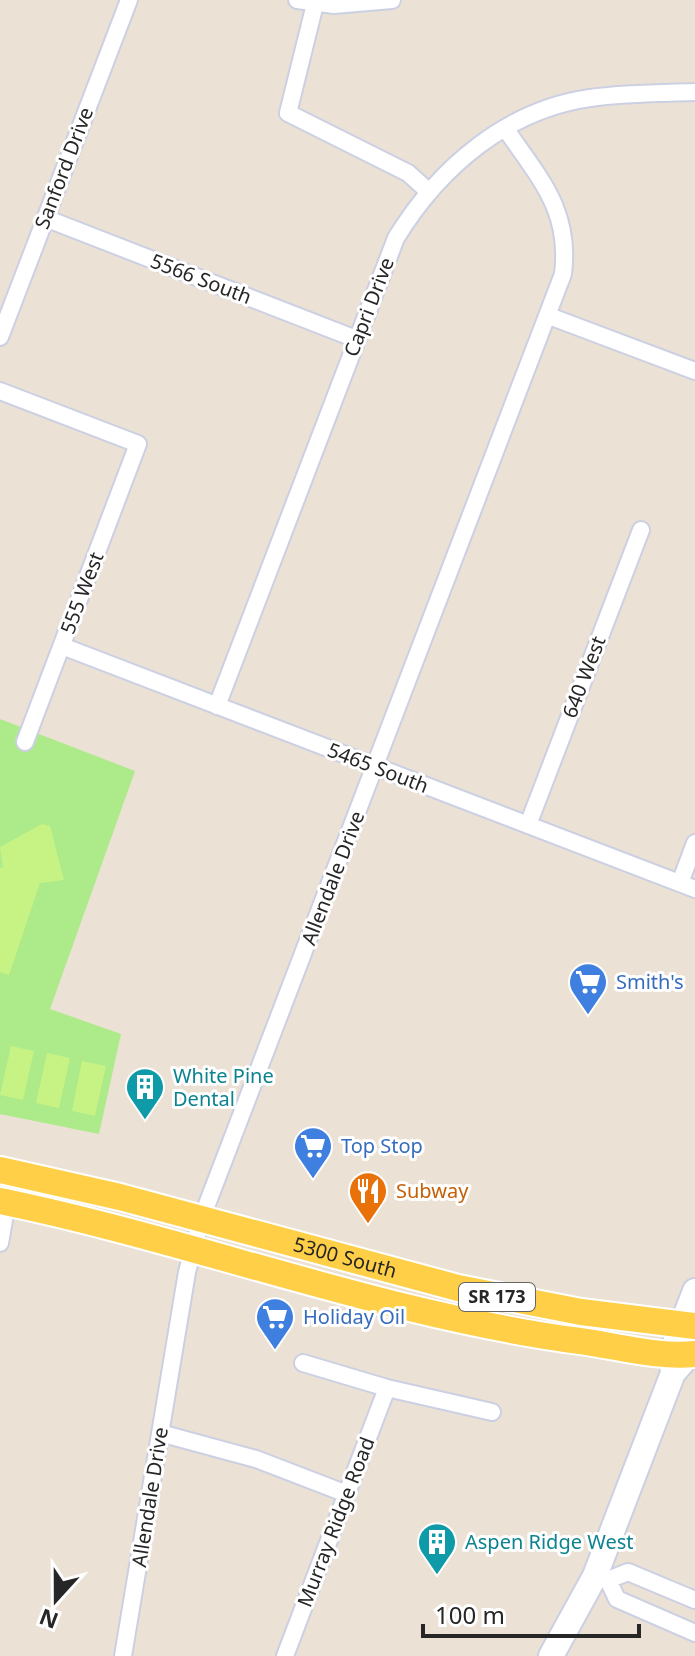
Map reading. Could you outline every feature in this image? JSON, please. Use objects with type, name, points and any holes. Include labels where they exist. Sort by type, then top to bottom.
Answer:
[{"type":"main road","name":"5300 South","points":[[0,1170],[201,1220],[386,1271],[486,1294],[581,1312],[688,1325]]},
{"type":"main road","name":"5300 South","points":[[3,1202],[194,1248],[486,1327],[685,1356]]},
{"type":"main road","points":[[551,1656],[602,1578],[685,1356],[695,1291]]},
{"type":"street","name":"Sanford Drive","points":[[0,337],[129,0]]},
{"type":"street","points":[[297,0],[315,4],[392,0]]},
{"type":"street","points":[[315,4],[288,113],[408,173],[428,191]]},
{"type":"street","name":"Capri Drive","points":[[217,706],[396,238],[428,191],[466,154],[505,128],[544,110],[588,98],[695,92]]},
{"type":"street","name":"Allendale Drive","points":[[123,1656],[160,1433],[201,1220],[563,274],[565,231],[544,184],[505,128]]},
{"type":"street","name":"5566 South","points":[[45,218],[356,339]]},
{"type":"street","points":[[549,316],[695,371]]},
{"type":"street","name":"555 West","points":[[0,391],[138,444],[25,742]]},
{"type":"street","name":"640 West","points":[[528,825],[641,530]]},
{"type":"street","name":"5465 South","points":[[62,646],[688,886]]},
{"type":"street","points":[[688,886],[695,843]]},
{"type":"street","points":[[0,1243],[3,1202]]},
{"type":"street","points":[[303,1363],[387,1388],[492,1412]]},
{"type":"street","name":"Murray Ridge Road","points":[[285,1656],[387,1388]]},
{"type":"street","points":[[160,1433],[256,1459],[347,1494]]},
{"type":"street","points":[[695,1600],[628,1572],[602,1578],[617,1599],[695,1633]]},
{"type":"green space","points":[[0,719],[135,771],[50,1009],[121,1034],[99,1134],[0,1114]]},
{"type":"green space","points":[[42,824],[50,826],[64,880],[40,883],[9,975],[0,972],[0,867],[3,868],[0,847]]},
{"type":"green space","points":[[11,1046],[34,1051],[23,1100],[0,1095]]},
{"type":"green space","points":[[47,1053],[70,1058],[59,1108],[36,1103]]},
{"type":"green space","points":[[82,1061],[106,1066],[95,1116],[72,1111]]},
{"type":"place","name":"Smith's","points":[[588,1016]]},
{"type":"place","name":"White Pine Dental","points":[[145,1121]]},
{"type":"place","name":"Top Stop","points":[[313,1180]]},
{"type":"place","name":"Subway","points":[[368,1225]]},
{"type":"place","name":"Holiday Oil","points":[[275,1351]]},
{"type":"place","name":"Aspen Ridge West","points":[[437,1576]]}]
